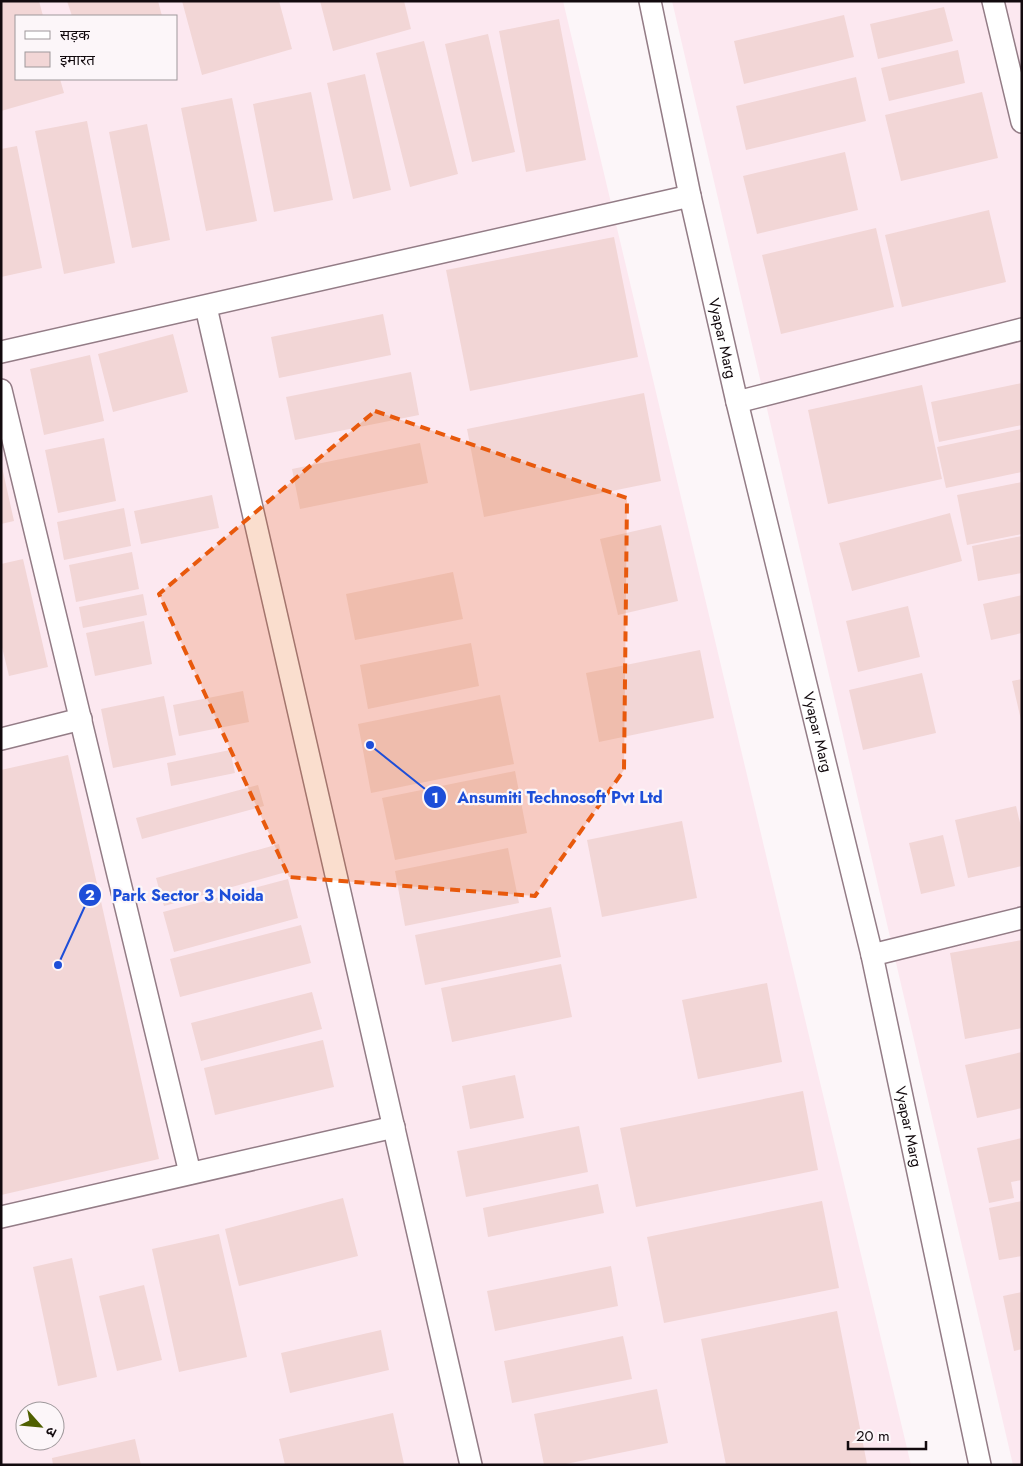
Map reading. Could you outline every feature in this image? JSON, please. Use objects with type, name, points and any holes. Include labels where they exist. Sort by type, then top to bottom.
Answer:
[{"type":"street","name":"Vyapar Marg","points":[[650,1],[690,196],[737,402],[872,955],[980,1465]]},
{"type":"street","points":[[993,1],[1022,122]]},
{"type":"street","points":[[1,352],[690,196]]},
{"type":"street","points":[[206,307],[471,1465]]},
{"type":"street","points":[[737,402],[1022,328]]},
{"type":"street","points":[[1,390],[190,1173]]},
{"type":"street","points":[[1,739],[81,719]]},
{"type":"street","points":[[872,955],[1022,918]]},
{"type":"street","points":[[1,1217],[394,1127]]},
{"type":"highlighted area","points":[[375,411],[627,498],[624,770],[535,896],[289,877],[159,594]]},
{"type":"shaded area","points":[[1,1],[563,1],[911,1465],[1,1465]]},
{"type":"shaded area","points":[[672,1],[1022,1],[1022,1465],[1013,1465]]},
{"type":"building","points":[[1,1],[39,1],[43,15],[15,15],[15,80],[60,80],[64,93],[1,111]]},
{"type":"building","points":[[67,1],[158,1],[162,15],[72,15]]},
{"type":"building","points":[[182,1],[279,1],[292,49],[202,75]]},
{"type":"building","points":[[320,1],[404,1],[411,29],[333,51]]},
{"type":"building","points":[[944,7],[953,41],[878,59],[870,24]]},
{"type":"building","points":[[844,15],[854,57],[744,84],[734,41]]},
{"type":"building","points":[[559,19],[586,160],[526,172],[499,31]]},
{"type":"building","points":[[488,34],[515,152],[472,162],[445,44]]},
{"type":"building","points":[[424,41],[458,174],[410,187],[376,53]]},
{"type":"building","points":[[958,50],[965,83],[889,101],[881,68]]},
{"type":"building","points":[[365,74],[391,190],[353,199],[327,83]]},
{"type":"building","points":[[856,77],[866,121],[746,150],[736,106]]},
{"type":"building","points":[[311,92],[333,200],[274,212],[253,104]]},
{"type":"building","points":[[982,92],[998,158],[901,181],[885,115]]},
{"type":"building","points":[[232,98],[257,221],[206,231],[181,108]]},
{"type":"building","points":[[87,121],[115,263],[64,274],[35,131]]},
{"type":"building","points":[[147,124],[170,240],[132,248],[109,132]]},
{"type":"building","points":[[17,146],[42,268],[1,277],[1,149]]},
{"type":"building","points":[[845,152],[858,210],[757,234],[743,176]]},
{"type":"building","points":[[989,210],[1006,282],[902,307],[885,235]]},
{"type":"building","points":[[876,228],[894,307],[781,334],[762,255]]},
{"type":"building","points":[[614,237],[638,357],[470,391],[446,270]]},
{"type":"building","points":[[383,314],[391,355],[279,378],[271,337]]},
{"type":"building","points":[[173,334],[188,392],[113,412],[98,354]]},
{"type":"building","points":[[90,355],[104,421],[44,435],[30,369]]},
{"type":"building","points":[[411,372],[419,415],[295,440],[286,397]]},
{"type":"building","points":[[1022,383],[1022,425],[939,442],[931,402]]},
{"type":"building","points":[[922,385],[942,479],[828,504],[808,410]]},
{"type":"building","points":[[644,393],[661,481],[484,517],[467,429]]},
{"type":"building","points":[[1022,429],[1022,472],[946,488],[937,447]]},
{"type":"building","points":[[104,438],[116,501],[58,513],[45,450]]},
{"type":"building","points":[[420,443],[428,483],[300,509],[292,469]]},
{"type":"building","points":[[1,468],[14,521],[1,524]]},
{"type":"building","points":[[1022,482],[1022,534],[967,545],[957,495]]},
{"type":"building","points":[[212,495],[219,528],[141,544],[134,511]]},
{"type":"building","points":[[124,508],[131,546],[64,560],[57,522]]},
{"type":"building","points":[[950,513],[962,561],[852,591],[839,543]]},
{"type":"building","points":[[661,525],[678,601],[618,615],[600,539]]},
{"type":"building","points":[[1022,536],[1022,573],[978,581],[972,546]]},
{"type":"building","points":[[132,552],[139,589],[76,602],[69,565]]},
{"type":"building","points":[[23,559],[48,667],[9,676],[1,643],[1,564]]},
{"type":"building","points":[[453,572],[463,619],[355,640],[346,594]]},
{"type":"building","points":[[143,594],[147,615],[83,628],[79,607]]},
{"type":"building","points":[[1022,595],[1022,633],[991,640],[983,604]]},
{"type":"building","points":[[908,606],[920,657],[858,672],[846,621]]},
{"type":"building","points":[[144,621],[152,664],[95,676],[86,633]]},
{"type":"building","points":[[471,643],[479,686],[368,709],[360,665]]},
{"type":"building","points":[[700,650],[714,718],[599,742],[586,673]]},
{"type":"building","points":[[922,673],[936,733],[863,750],[849,690]]},
{"type":"building","points":[[1022,679],[1022,720],[1021,720],[1012,681]]},
{"type":"building","points":[[243,691],[249,722],[179,736],[173,705]]},
{"type":"building","points":[[500,695],[514,764],[371,793],[358,724]]},
{"type":"building","points":[[164,696],[176,755],[113,768],[101,709]]},
{"type":"building","points":[[230,750],[235,773],[171,786],[167,763]]},
{"type":"building","points":[[68,755],[159,1159],[1,1195],[1,770]]},
{"type":"building","points":[[515,771],[527,833],[395,860],[382,798]]},
{"type":"building","points":[[258,785],[264,806],[142,839],[136,818]]},
{"type":"building","points":[[1016,806],[1022,831],[1022,866],[968,878],[955,820]]},
{"type":"building","points":[[682,821],[697,898],[602,917],[587,840]]},
{"type":"building","points":[[943,835],[955,886],[921,894],[909,843]]},
{"type":"building","points":[[279,844],[286,872],[164,906],[156,878]]},
{"type":"building","points":[[508,848],[519,903],[405,926],[395,871]]},
{"type":"building","points":[[288,879],[298,918],[174,952],[163,912]]},
{"type":"building","points":[[551,907],[561,957],[425,985],[415,935]]},
{"type":"building","points":[[301,925],[311,963],[180,997],[170,959]]},
{"type":"building","points":[[1022,940],[1022,1028],[965,1039],[950,953]]},
{"type":"building","points":[[561,964],[572,1017],[452,1042],[441,988]]},
{"type":"building","points":[[767,983],[782,1062],[698,1079],[682,1000]]},
{"type":"building","points":[[312,992],[322,1029],[201,1061],[191,1023]]},
{"type":"building","points":[[323,1040],[334,1087],[215,1115],[204,1068]]},
{"type":"building","points":[[1022,1052],[1022,1108],[977,1118],[965,1065]]},
{"type":"building","points":[[515,1075],[524,1118],[470,1129],[462,1086]]},
{"type":"building","points":[[803,1091],[818,1170],[636,1207],[620,1128]]},
{"type":"building","points":[[579,1126],[588,1172],[466,1197],[457,1151]]},
{"type":"building","points":[[1022,1138],[1022,1180],[1011,1182],[1014,1198],[989,1203],[977,1148]]},
{"type":"building","points":[[598,1184],[604,1213],[488,1237],[483,1208]]},
{"type":"building","points":[[343,1198],[358,1256],[239,1286],[225,1229]]},
{"type":"building","points":[[822,1201],[839,1288],[664,1323],[647,1237]]},
{"type":"building","points":[[1022,1201],[1022,1256],[999,1260],[989,1208]]},
{"type":"building","points":[[219,1234],[247,1357],[179,1372],[152,1249]]},
{"type":"building","points":[[72,1258],[97,1377],[58,1386],[33,1267]]},
{"type":"building","points":[[611,1266],[618,1306],[495,1331],[487,1291]]},
{"type":"building","points":[[144,1285],[162,1360],[117,1371],[99,1296]]},
{"type":"building","points":[[1022,1292],[1022,1349],[1014,1351],[1003,1296]]},
{"type":"building","points":[[837,1311],[867,1464],[726,1465],[701,1339]]},
{"type":"building","points":[[381,1330],[389,1370],[290,1393],[281,1353]]},
{"type":"building","points":[[623,1336],[632,1379],[512,1403],[504,1361]]},
{"type":"building","points":[[657,1389],[668,1443],[561,1465],[544,1465],[534,1414]]},
{"type":"building","points":[[393,1413],[404,1464],[285,1465],[279,1439]]},
{"type":"building","points":[[135,1439],[141,1465],[53,1465],[52,1458]]},
{"type":"place","name":"Ansumiti Technosoft Pvt Ltd","points":[[370,745]]},
{"type":"place","name":"Park Sector 3 Noida","points":[[58,965]]}]
